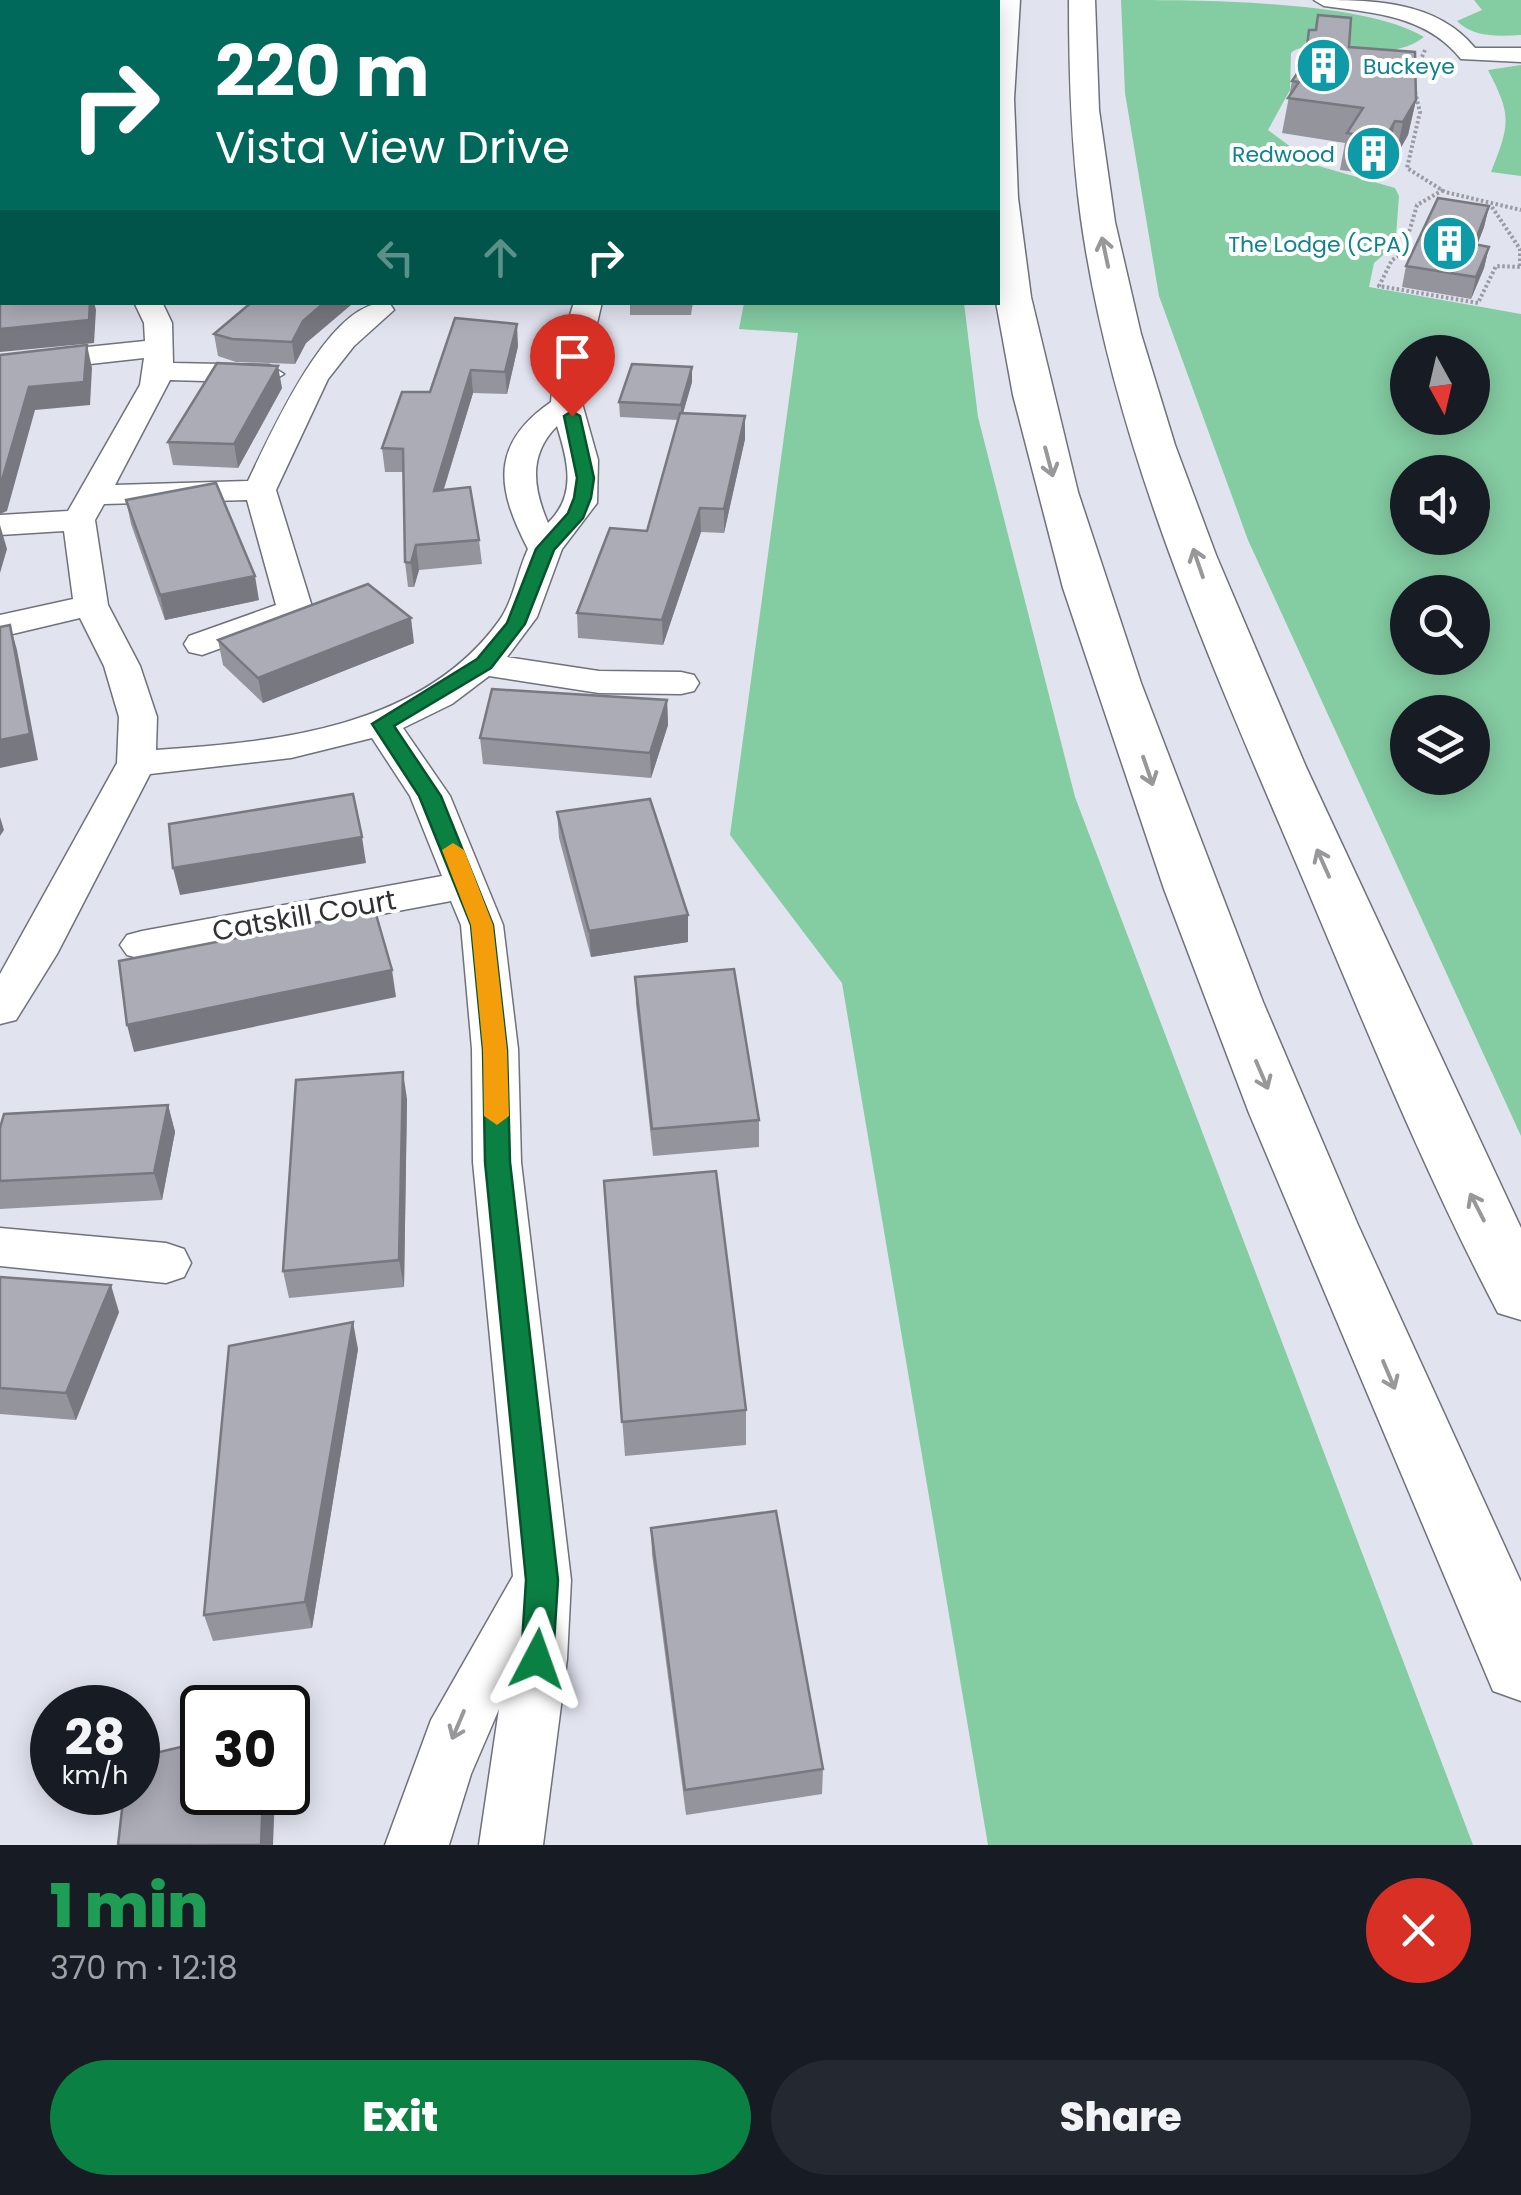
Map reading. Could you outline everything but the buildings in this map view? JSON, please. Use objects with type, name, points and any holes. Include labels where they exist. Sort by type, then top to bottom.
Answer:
[{"type":"highway","points":[[1000,114],[1007,0]]},
{"type":"highway","points":[[1082,0],[1082,94],[1098,222],[1134,366],[1177,504],[1286,780],[1465,1184],[1521,1294]]},
{"type":"highway","points":[[1000,143],[1010,271],[1041,431],[1084,585],[1188,884],[1246,1036],[1393,1386],[1521,1666]]},
{"type":"street","points":[[1324,0],[1421,20],[1463,44],[1469,54],[1521,55]]},
{"type":"street","points":[[0,1009],[35,954],[136,763],[138,717],[122,666],[91,606],[85,508],[155,384],[158,323],[149,305]]},
{"type":"street","points":[[136,763],[238,756],[382,724],[484,664],[516,624],[532,592],[545,549],[576,515],[586,478],[566,405],[587,305]]},
{"type":"street","points":[[202,644],[295,610],[260,490],[314,377],[344,340],[380,310]]},
{"type":"street","points":[[0,365],[159,360],[314,377]]},
{"type":"street","points":[[545,549],[517,477],[518,454],[535,430],[566,405]]},
{"type":"street","points":[[517,477],[586,478]]},
{"type":"street","points":[[0,524],[85,508],[260,490]]},
{"type":"street","points":[[0,626],[91,606]]},
{"type":"street","points":[[484,664],[599,682],[681,684]]},
{"type":"street","points":[[382,724],[430,796],[482,925],[495,1050],[498,1162],[542,1580],[537,1659],[511,1845]]},
{"type":"street","name":"Catskill Court","points":[[142,944],[467,885]]},
{"type":"street","points":[[0,1247],[166,1263]]},
{"type":"street","points":[[417,1845],[433,1784],[476,1686],[542,1580]]},
{"type":"path","points":[[1409,52],[1435,48]]},
{"type":"path","points":[[1422,50],[1412,80],[1417,88],[1419,133],[1407,168],[1444,189],[1492,207],[1521,210]]},
{"type":"path","points":[[1401,131],[1419,133]]},
{"type":"path","points":[[1444,189],[1416,205],[1404,253],[1392,260],[1379,286],[1478,303],[1496,266],[1520,267],[1520,248],[1492,207]]},
{"type":"green space","points":[[1121,0],[1234,2],[1322,9],[1397,25],[1424,37],[1389,50],[1315,47],[1291,53],[1290,90],[1268,130],[1315,165],[1395,188],[1399,196],[1396,236],[1389,250],[1374,263],[1369,287],[1521,314],[1521,1136],[1248,540],[1159,296],[1125,93]]},
{"type":"green space","points":[[1474,0],[1521,0],[1521,35],[1487,35],[1464,27],[1457,21],[1482,10]]},
{"type":"green space","points":[[1521,65],[1521,176],[1491,172],[1506,120],[1488,70]]},
{"type":"green space","points":[[744,305],[964,305],[978,417],[1075,797],[1473,1845],[988,1845],[842,983],[730,835],[798,333],[739,329]]},
{"type":"slow traffic","points":[[453,850],[482,925],[488,1013],[495,1050],[497,1116]]},
{"type":"place","name":"Buckeye","points":[[1324,66]]},
{"type":"place","name":"Redwood","points":[[1374,154]]},
{"type":"place","name":"The Lodge (CPA)","points":[[1450,244]]},
{"type":"route","points":[[537,1659],[542,1580],[522,1427],[498,1162],[495,1050],[488,1013],[482,925],[430,796],[382,724],[484,664],[516,624],[532,592],[545,549],[576,515],[583,498],[586,478],[572,416]]}]
